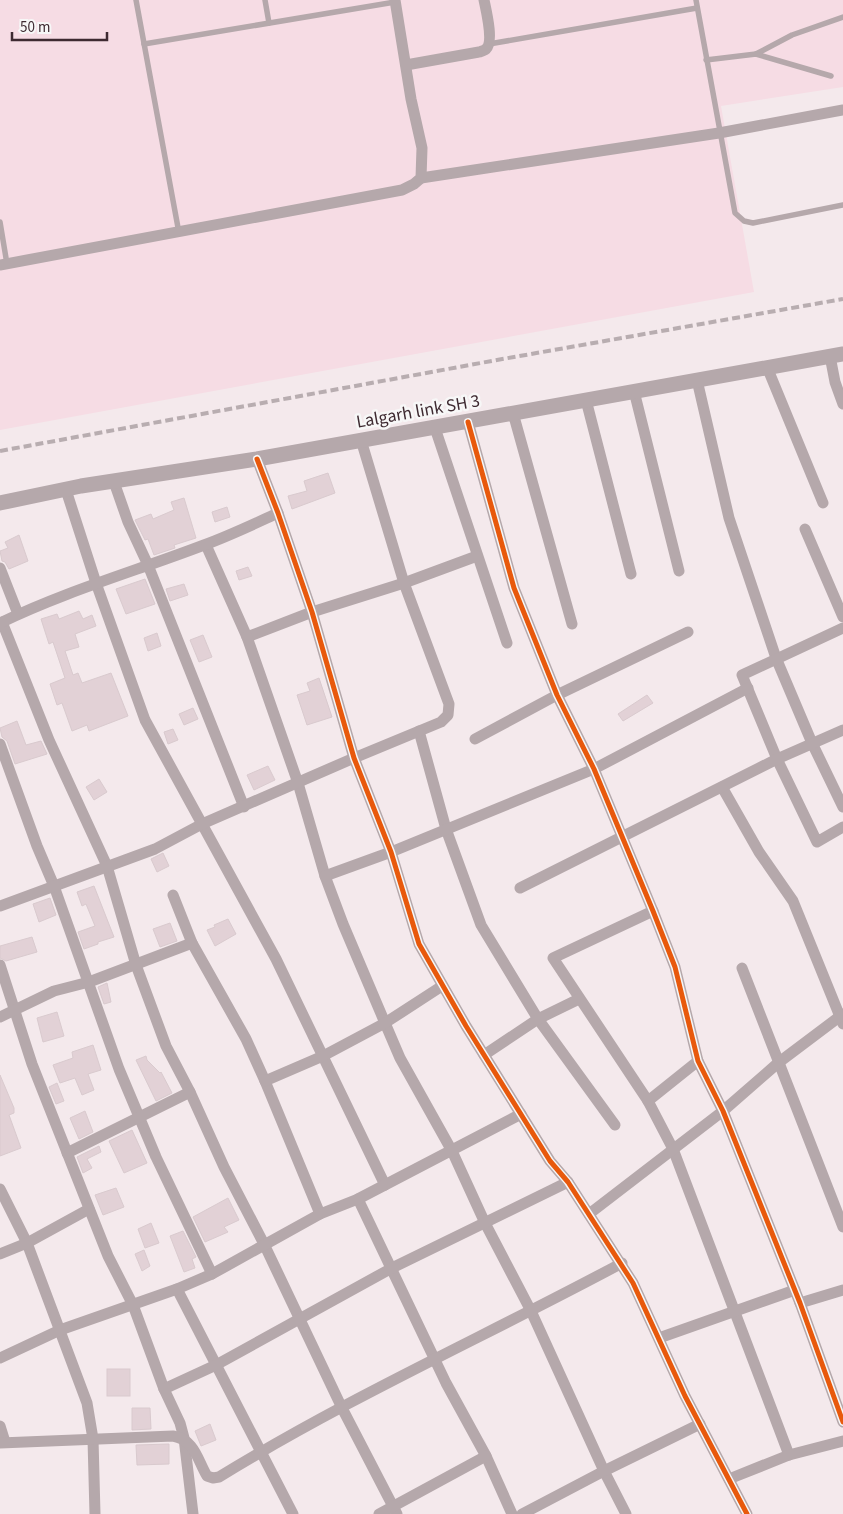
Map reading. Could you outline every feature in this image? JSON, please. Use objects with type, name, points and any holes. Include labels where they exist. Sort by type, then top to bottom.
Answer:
[{"type":"street","points":[[406,66],[486,49],[489,44],[484,0]]},
{"type":"street","points":[[395,1],[422,148],[421,178]]},
{"type":"street","points":[[4,265],[402,190],[421,178],[719,133],[843,110]]},
{"type":"street","points":[[837,355],[835,382],[843,404]]},
{"type":"street","name":"Lalgarh link SH 3","points":[[0,503],[66,490],[468,422],[837,355]]},
{"type":"street","points":[[767,367],[823,503]]},
{"type":"street","points":[[697,380],[729,518],[776,658],[812,743],[843,807]]},
{"type":"street","points":[[634,391],[679,571]]},
{"type":"street","points":[[586,400],[631,574]]},
{"type":"street","points":[[513,413],[572,624]]},
{"type":"street","points":[[468,422],[514,588],[557,695],[594,769],[653,910],[675,967],[698,1061],[724,1111],[800,1303],[843,1422]]},
{"type":"street","points":[[434,428],[506,643]]},
{"type":"street","points":[[0,906],[155,849],[202,824],[442,722],[448,715],[449,704],[404,583],[361,440]]},
{"type":"street","points":[[257,459],[312,612],[354,758],[391,852],[419,944],[442,986],[550,1160],[568,1182],[634,1283],[700,1424],[747,1514]]},
{"type":"street","points":[[114,482],[128,522],[148,565],[244,807]]},
{"type":"street","points":[[66,490],[96,583],[145,720],[276,959],[385,1185]]},
{"type":"street","points":[[278,513],[206,545],[96,583],[18,614],[1,623],[49,740],[107,866],[136,965],[166,1046],[190,1092],[224,1167],[264,1244],[342,1408],[395,1510]]},
{"type":"street","points":[[805,529],[843,617]]},
{"type":"street","points":[[206,545],[247,637],[298,783],[325,876],[343,924],[400,1058],[452,1151],[485,1223],[531,1311],[604,1471],[626,1514]]},
{"type":"street","points":[[247,637],[312,612],[404,583],[477,556]]},
{"type":"street","points":[[0,568],[18,614]]},
{"type":"street","points":[[843,628],[742,675],[777,759],[817,842],[843,827]]},
{"type":"street","points":[[475,739],[557,695],[688,632]]},
{"type":"street","points":[[325,876],[391,852],[594,769],[748,688]]},
{"type":"street","points":[[520,888],[777,759],[843,730]]},
{"type":"street","points":[[419,731],[446,828],[481,925],[538,1019],[615,1125]]},
{"type":"street","points":[[0,744],[37,846],[54,886],[119,1069],[156,1156],[212,1274]]},
{"type":"street","points":[[589,1214],[724,1111],[778,1063],[842,1018],[793,902],[759,852],[722,787]]},
{"type":"street","points":[[173,895],[192,943],[246,1039],[266,1081],[320,1214]]},
{"type":"street","points":[[653,910],[553,958],[578,999],[648,1101],[673,1149],[790,1455]]},
{"type":"street","points":[[0,1017],[54,991],[88,982],[192,943]]},
{"type":"street","points":[[0,965],[32,1064],[108,1256],[132,1305],[164,1390],[180,1423],[184,1438],[194,1514]]},
{"type":"street","points":[[742,968],[843,1227]]},
{"type":"street","points":[[266,1081],[324,1056],[385,1023],[442,986]]},
{"type":"street","points":[[484,1055],[538,1019],[578,999]]},
{"type":"street","points":[[648,1101],[698,1061]]},
{"type":"street","points":[[67,1153],[190,1092]]},
{"type":"street","points":[[0,1358],[60,1330],[177,1289],[212,1274],[320,1214],[358,1199],[522,1114]]},
{"type":"street","points":[[164,1390],[216,1365],[392,1268],[568,1182]]},
{"type":"street","points":[[0,1189],[27,1242],[87,1403],[93,1439],[95,1514]]},
{"type":"street","points":[[358,1199],[446,1382],[486,1456],[512,1514]]},
{"type":"street","points":[[0,1254],[89,1209]]},
{"type":"street","points":[[0,1426],[3,1442],[164,1436],[184,1438],[196,1454],[207,1476],[213,1478],[436,1358],[622,1263]]},
{"type":"street","points":[[177,1289],[293,1514]]},
{"type":"street","points":[[659,1338],[794,1290]]},
{"type":"street","points":[[800,1303],[843,1290]]},
{"type":"street","points":[[522,1514],[700,1424]]},
{"type":"street","points":[[729,1480],[790,1455],[843,1441]]},
{"type":"street","points":[[379,1514],[395,1510],[486,1456]]},
{"type":"lane","points":[[136,0],[179,233]]},
{"type":"lane","points":[[265,0],[269,23]]},
{"type":"lane","points":[[696,0],[735,213],[744,221],[753,223],[843,205]]},
{"type":"lane","points":[[144,44],[395,1]]},
{"type":"lane","points":[[489,44],[698,8]]},
{"type":"lane","points":[[706,60],[756,54],[787,38],[843,17]]},
{"type":"lane","points":[[756,54],[831,76]]},
{"type":"lane","points":[[0,222],[4,265]]},
{"type":"shaded area","points":[[0,0],[843,0],[843,87],[721,106],[754,292],[0,430]]},
{"type":"building","points":[[328,473],[335,493],[292,509],[288,496],[307,491],[304,481]]},
{"type":"building","points":[[184,498],[196,538],[174,545],[175,548],[154,555],[148,539],[145,540],[135,520],[151,514],[153,519],[174,510],[171,502]]},
{"type":"building","points":[[227,507],[230,517],[215,522],[212,512]]},
{"type":"building","points":[[19,535],[28,561],[9,569],[5,562],[2,561],[0,551],[8,548],[5,542]]},
{"type":"building","points":[[248,567],[252,576],[239,580],[236,571]]},
{"type":"building","points":[[145,579],[155,604],[126,614],[116,589]]},
{"type":"building","points":[[184,584],[188,595],[170,601],[166,589]]},
{"type":"building","points":[[79,611],[83,619],[92,615],[96,626],[75,634],[79,647],[65,651],[73,675],[78,673],[82,683],[111,673],[128,716],[89,731],[87,725],[72,731],[62,703],[57,705],[50,684],[65,678],[53,642],[49,644],[41,619],[57,614],[59,619]]},
{"type":"building","points":[[157,633],[161,646],[148,651],[144,638]]},
{"type":"building","points":[[203,635],[212,657],[199,662],[190,640]]},
{"type":"building","points":[[319,678],[332,717],[307,725],[297,695],[310,691],[307,683]]},
{"type":"building","points":[[647,695],[653,703],[623,721],[618,714]]},
{"type":"building","points":[[193,708],[198,719],[184,725],[179,714]]},
{"type":"building","points":[[17,721],[26,745],[41,741],[47,754],[15,764],[7,741],[2,737],[0,728]]},
{"type":"building","points":[[173,729],[178,740],[168,744],[164,732]]},
{"type":"building","points":[[268,766],[275,780],[254,790],[247,775]]},
{"type":"building","points":[[99,779],[107,792],[94,800],[86,787]]},
{"type":"building","points":[[163,853],[169,866],[157,872],[151,859]]},
{"type":"building","points":[[94,886],[114,937],[84,949],[78,932],[95,926],[86,904],[82,906],[77,892]]},
{"type":"building","points":[[50,898],[56,915],[39,922],[33,904]]},
{"type":"building","points":[[228,919],[236,934],[215,946],[207,930]]},
{"type":"building","points":[[170,923],[177,941],[160,947],[153,929]]},
{"type":"building","points":[[32,937],[37,952],[6,961],[0,958],[0,946]]},
{"type":"building","points":[[107,983],[111,1002],[104,1004],[98,987]]},
{"type":"building","points":[[57,1012],[64,1036],[43,1042],[37,1018]]},
{"type":"building","points":[[93,1045],[101,1070],[88,1074],[94,1090],[82,1095],[75,1078],[60,1083],[53,1065],[73,1058],[72,1052]]},
{"type":"building","points":[[146,1056],[147,1060],[161,1072],[172,1093],[156,1101],[136,1060]]},
{"type":"building","points":[[0,1075],[14,1108],[14,1113],[9,1115],[21,1148],[0,1156]]},
{"type":"building","points":[[57,1083],[64,1101],[56,1104],[49,1087]]},
{"type":"building","points":[[85,1111],[93,1132],[79,1139],[70,1118]]},
{"type":"building","points":[[132,1130],[147,1163],[124,1173],[109,1141]]},
{"type":"building","points":[[99,1146],[101,1152],[87,1159],[92,1168],[83,1173],[77,1157]]},
{"type":"building","points":[[116,1188],[124,1207],[103,1215],[95,1195]]},
{"type":"building","points":[[228,1198],[239,1220],[224,1227],[228,1232],[205,1242],[193,1217]]},
{"type":"building","points":[[151,1223],[159,1243],[145,1248],[138,1229]]},
{"type":"building","points":[[183,1231],[196,1257],[192,1259],[195,1268],[184,1272],[170,1236]]},
{"type":"building","points":[[144,1250],[150,1266],[142,1271],[135,1254]]},
{"type":"building","points":[[107,1369],[130,1369],[130,1396],[107,1396]]},
{"type":"building","points":[[132,1408],[150,1408],[151,1429],[132,1430]]},
{"type":"building","points":[[210,1424],[216,1440],[201,1446],[195,1431]]},
{"type":"building","points":[[169,1444],[169,1464],[137,1465],[136,1445]]},
{"type":"railway","points":[[0,451],[843,299]]},
{"type":"cycle path","points":[[468,422],[514,588],[557,695],[594,769],[653,911],[675,967],[698,1061],[723,1111],[800,1303],[843,1422]]},
{"type":"cycle path","points":[[257,459],[312,612],[354,758],[391,852],[419,944],[466,1026],[550,1161],[568,1182],[633,1283],[685,1396],[747,1514]]}]
